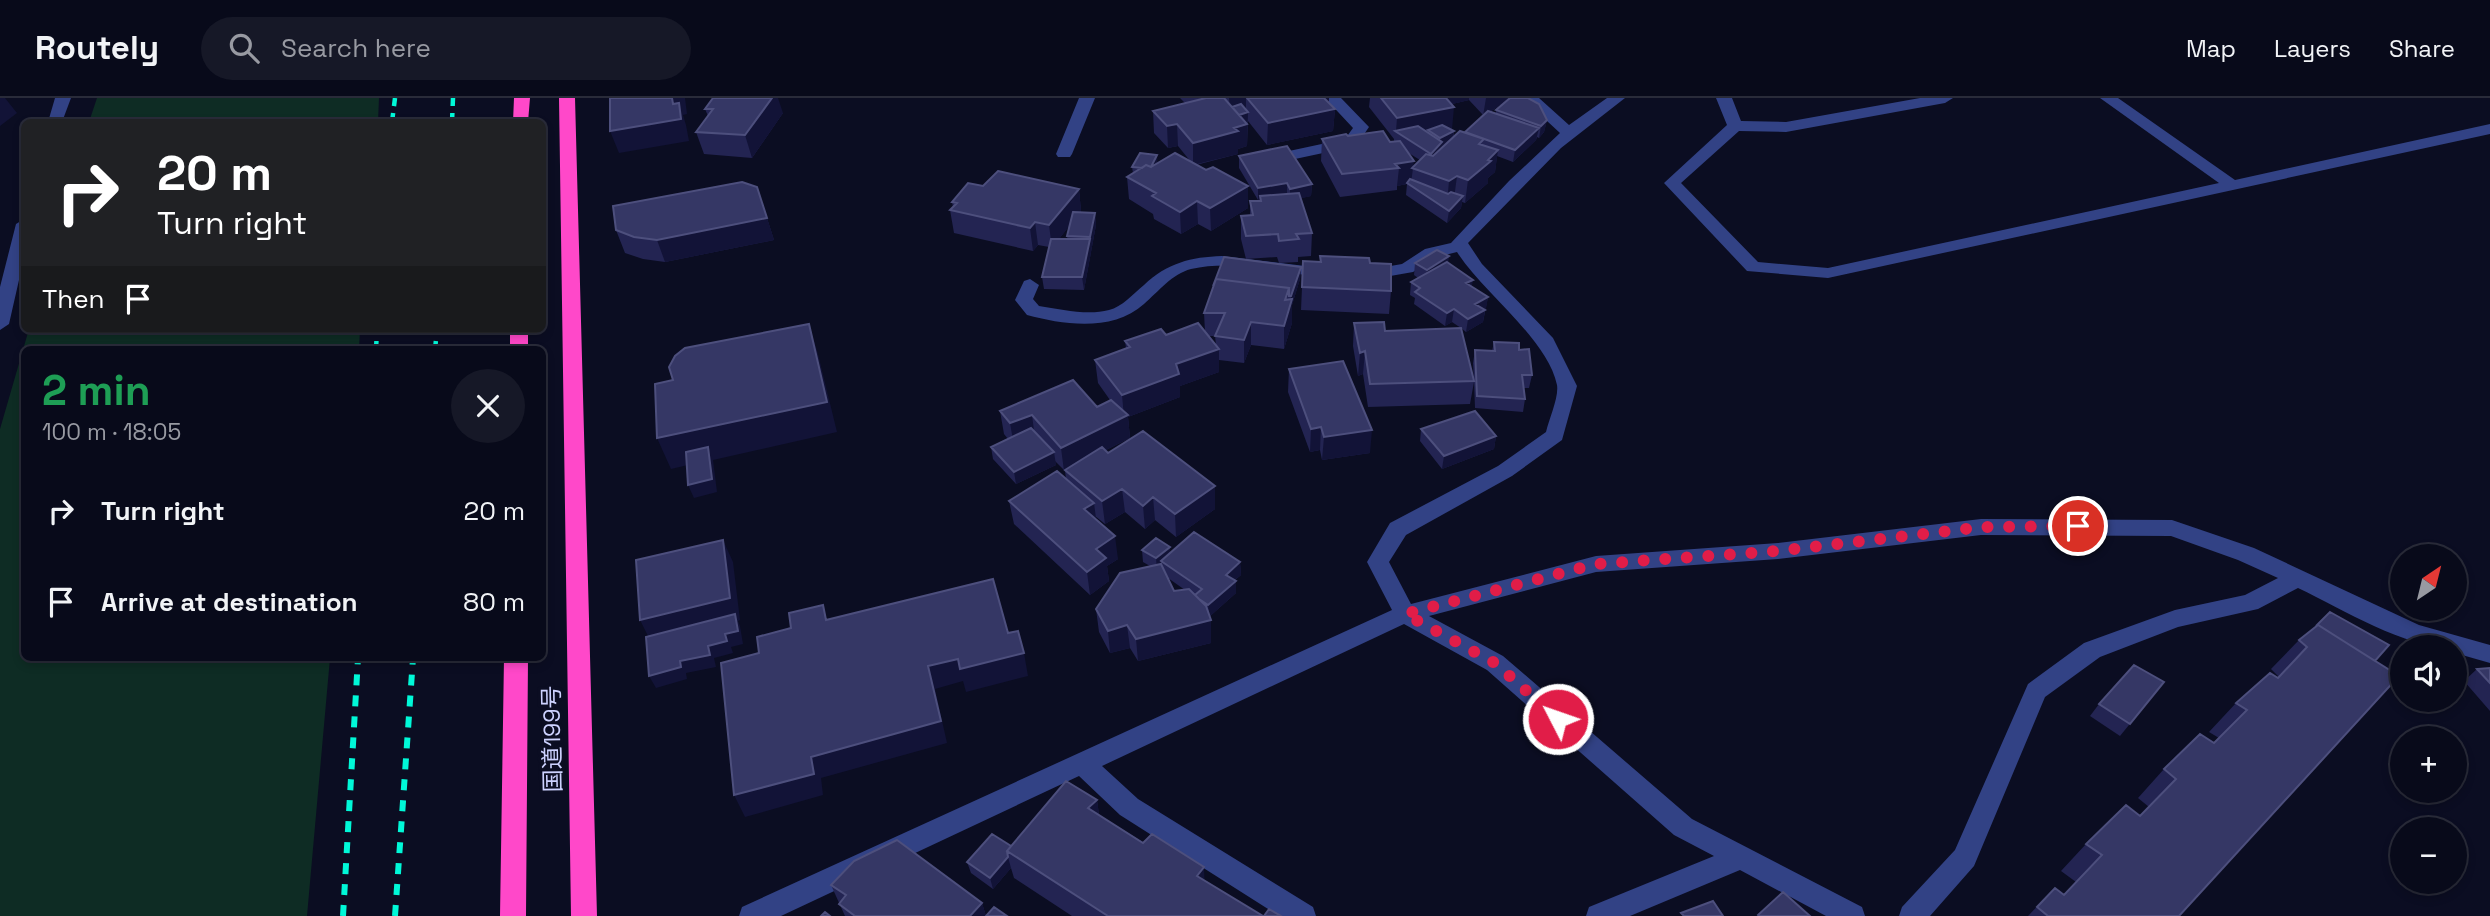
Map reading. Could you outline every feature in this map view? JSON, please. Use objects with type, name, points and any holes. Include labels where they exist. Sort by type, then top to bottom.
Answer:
[{"type":"highway","points":[[522,98],[522,119]]},
{"type":"highway","name":"国道199号","points":[[567,98],[584,916]]},
{"type":"highway","name":"国道199号","points":[[513,916],[516,661]]},
{"type":"street","points":[[56,119],[63,98]]},
{"type":"street","points":[[1064,154],[1087,98]]},
{"type":"street","points":[[1296,154],[1350,143],[1360,127],[1333,98]]},
{"type":"street","points":[[1530,98],[1570,134]]},
{"type":"street","points":[[1617,98],[1600,107],[1570,134],[1459,242],[1475,267],[1546,341],[1567,386],[1555,435],[1504,471],[1398,529],[1378,562],[1405,614],[1495,663],[1683,827],[1852,916]]},
{"type":"street","points":[[1724,98],[1735,126]]},
{"type":"street","points":[[1945,98],[1786,127],[1735,126],[1672,183],[1753,267],[1828,273],[2490,129]]},
{"type":"street","points":[[2108,98],[2232,185]]},
{"type":"street","points":[[0,324],[21,236]]},
{"type":"street","points":[[1030,285],[1024,300],[1033,311],[1089,318],[1119,313],[1166,274],[1187,264],[1215,261],[1333,274],[1377,275],[1407,268],[1431,253],[1461,246]]},
{"type":"street","points":[[752,916],[1405,614],[1596,564],[1778,551],[1982,527],[2172,528],[2246,554],[2413,632],[2490,653]]},
{"type":"street","points":[[1912,916],[1965,858],[2036,691],[2092,650],[2175,619],[2250,603],[2298,578]]},
{"type":"street","points":[[1082,763],[1129,807],[1303,916]]},
{"type":"street","points":[[1600,916],[1742,857]]},
{"type":"green space","points":[[97,98],[379,98],[378,119],[90,119]]},
{"type":"green space","points":[[28,333],[360,333],[359,346],[24,346]]},
{"type":"green space","points":[[21,357],[21,661],[330,661],[307,916],[0,916],[0,429]]},
{"type":"building","points":[[610,98],[672,98],[673,104],[679,103],[681,119],[610,131]]},
{"type":"building","points":[[713,98],[772,98],[745,135],[696,132],[713,109],[705,109]]},
{"type":"building","points":[[1206,98],[1224,98],[1247,124],[1234,128],[1238,131],[1193,143],[1177,124],[1167,126],[1153,111]]},
{"type":"building","points":[[1247,98],[1324,98],[1335,109],[1268,123]]},
{"type":"building","points":[[1381,98],[1446,98],[1454,107],[1397,118]]},
{"type":"building","points":[[1510,98],[1528,98],[1539,104],[1547,120],[1541,126],[1496,110]]},
{"type":"building","points":[[1241,104],[1248,112],[1239,115],[1232,107]]},
{"type":"building","points":[[1488,111],[1539,128],[1515,150],[1465,132]]},
{"type":"building","points":[[1442,125],[1454,131],[1440,138],[1428,130]]},
{"type":"building","points":[[1418,126],[1442,142],[1431,154],[1395,131]]},
{"type":"building","points":[[1383,131],[1390,142],[1400,141],[1414,161],[1395,164],[1399,168],[1342,174],[1322,139],[1346,134],[1348,136]]},
{"type":"building","points":[[1460,131],[1484,139],[1479,144],[1498,150],[1488,160],[1491,161],[1468,180],[1457,176],[1449,181],[1412,168],[1426,154],[1433,156]]},
{"type":"building","points":[[1287,146],[1312,184],[1290,189],[1287,183],[1258,188],[1239,156]]},
{"type":"building","points":[[1140,153],[1157,155],[1151,167],[1132,167]]},
{"type":"building","points":[[1175,153],[1206,170],[1213,167],[1248,186],[1210,208],[1197,201],[1180,212],[1152,196],[1156,193],[1127,177],[1146,165],[1151,167]]},
{"type":"building","points":[[998,171],[1079,189],[1049,225],[1035,222],[1030,228],[950,210],[957,203],[952,202],[968,183],[983,186]]},
{"type":"building","points":[[1410,179],[1448,194],[1451,192],[1463,196],[1449,211],[1407,183]]},
{"type":"building","points":[[742,182],[757,187],[767,218],[657,240],[634,237],[616,230],[613,206]]},
{"type":"building","points":[[1299,193],[1312,233],[1296,234],[1299,239],[1279,241],[1278,234],[1246,236],[1241,216],[1253,215],[1250,201],[1261,201],[1260,196]]},
{"type":"building","points":[[1073,212],[1095,213],[1090,237],[1067,236]]},
{"type":"building","points":[[1051,239],[1090,239],[1082,277],[1042,277]]},
{"type":"building","points":[[1437,250],[1449,256],[1427,270],[1415,263]]},
{"type":"building","points":[[1320,256],[1369,258],[1370,263],[1391,264],[1391,291],[1302,287],[1303,261],[1321,262]]},
{"type":"building","points":[[1224,257],[1301,267],[1291,296],[1289,288],[1216,279],[1213,286]]},
{"type":"building","points":[[1447,262],[1473,280],[1466,283],[1488,297],[1475,304],[1485,310],[1468,319],[1454,309],[1447,313],[1415,292],[1420,288],[1411,282]]},
{"type":"building","points":[[1216,279],[1289,288],[1285,300],[1292,299],[1284,326],[1251,322],[1244,340],[1215,336],[1225,313],[1204,313]]},
{"type":"building","points":[[1384,322],[1385,331],[1461,328],[1474,381],[1370,384],[1365,351],[1360,353],[1354,323]]},
{"type":"building","points":[[1198,323],[1219,349],[1176,364],[1179,374],[1122,395],[1095,360],[1130,347],[1125,341],[1161,329],[1166,335]]},
{"type":"building","points":[[809,324],[827,402],[657,438],[655,384],[673,380],[669,367],[675,356],[685,348]]},
{"type":"building","points":[[1494,342],[1519,343],[1519,350],[1529,349],[1532,375],[1522,375],[1525,399],[1477,396],[1475,350],[1495,351]]},
{"type":"building","points":[[1343,361],[1372,430],[1324,437],[1321,427],[1311,429],[1289,369]]},
{"type":"building","points":[[1073,380],[1097,407],[1111,400],[1128,415],[1061,448],[1032,415],[1010,423],[1000,411]]},
{"type":"building","points":[[1475,411],[1496,436],[1444,456],[1421,429]]},
{"type":"building","points":[[1031,428],[1054,452],[1014,472],[991,447]]},
{"type":"building","points":[[1143,431],[1215,486],[1175,514],[1153,497],[1143,506],[1122,489],[1102,501],[1065,470],[1102,447],[1108,453]]},
{"type":"building","points":[[708,447],[712,479],[688,485],[686,452]]},
{"type":"building","points":[[1057,471],[1094,503],[1084,509],[1115,536],[1096,549],[1106,558],[1087,572],[1009,501]]},
{"type":"building","points":[[1194,532],[1240,562],[1226,575],[1236,581],[1208,605],[1195,595],[1202,589],[1161,561]]},
{"type":"building","points":[[1156,538],[1170,547],[1156,558],[1142,550]]},
{"type":"building","points":[[723,540],[730,598],[640,620],[636,560]]},
{"type":"building","points":[[1161,564],[1174,591],[1189,589],[1206,606],[1211,620],[1136,639],[1127,625],[1108,631],[1096,609],[1120,573]]},
{"type":"building","points":[[993,579],[1008,633],[1018,631],[1024,653],[960,669],[958,659],[928,666],[941,721],[811,757],[814,774],[734,795],[721,663],[759,653],[757,637],[791,628],[789,613],[823,605],[826,620]]},
{"type":"building","points":[[2330,612],[2389,645],[2375,661],[2316,626]]},
{"type":"building","points":[[735,614],[738,631],[725,634],[727,641],[708,646],[710,655],[680,661],[681,667],[649,676],[646,637]]},
{"type":"building","points":[[2318,625],[2390,670],[2390,686],[2179,916],[2048,916],[2037,907],[2055,888],[2064,895],[2102,855],[2086,844],[2126,805],[2140,816],[2176,779],[2164,769],[2200,734],[2214,743],[2247,710],[2236,703],[2270,673],[2278,678],[2307,647],[2299,640]]},
{"type":"building","points":[[2134,665],[2164,682],[2130,724],[2099,704]]},
{"type":"building","points":[[2490,668],[2490,683],[2477,669]]},
{"type":"building","points":[[1066,781],[1097,800],[1088,808],[1143,843],[1152,834],[1204,867],[1197,876],[1263,916],[1108,916],[1007,851]]},
{"type":"building","points":[[992,834],[1011,846],[1007,851],[1008,857],[990,878],[967,862]]},
{"type":"building","points":[[897,840],[982,903],[970,916],[855,916],[839,904],[846,895],[831,885],[854,861]]},
{"type":"building","points":[[1783,892],[1810,916],[1758,915]]},
{"type":"building","points":[[1713,901],[1723,916],[1684,916],[1681,913]]},
{"type":"building","points":[[994,907],[1007,916],[986,916]]},
{"type":"building","points":[[1269,909],[1281,916],[1264,916]]},
{"type":"railway","points":[[392,119],[395,98]]},
{"type":"railway","points":[[452,119],[453,98]]},
{"type":"railway","points":[[376,346],[377,333]]},
{"type":"railway","points":[[435,346],[437,333]]},
{"type":"railway","points":[[343,916],[358,661]]},
{"type":"railway","points":[[395,916],[413,661]]},
{"type":"route","points":[[1558,719],[1495,663],[1405,614],[1596,564],[1778,551],[1982,527],[2078,526]]}]
